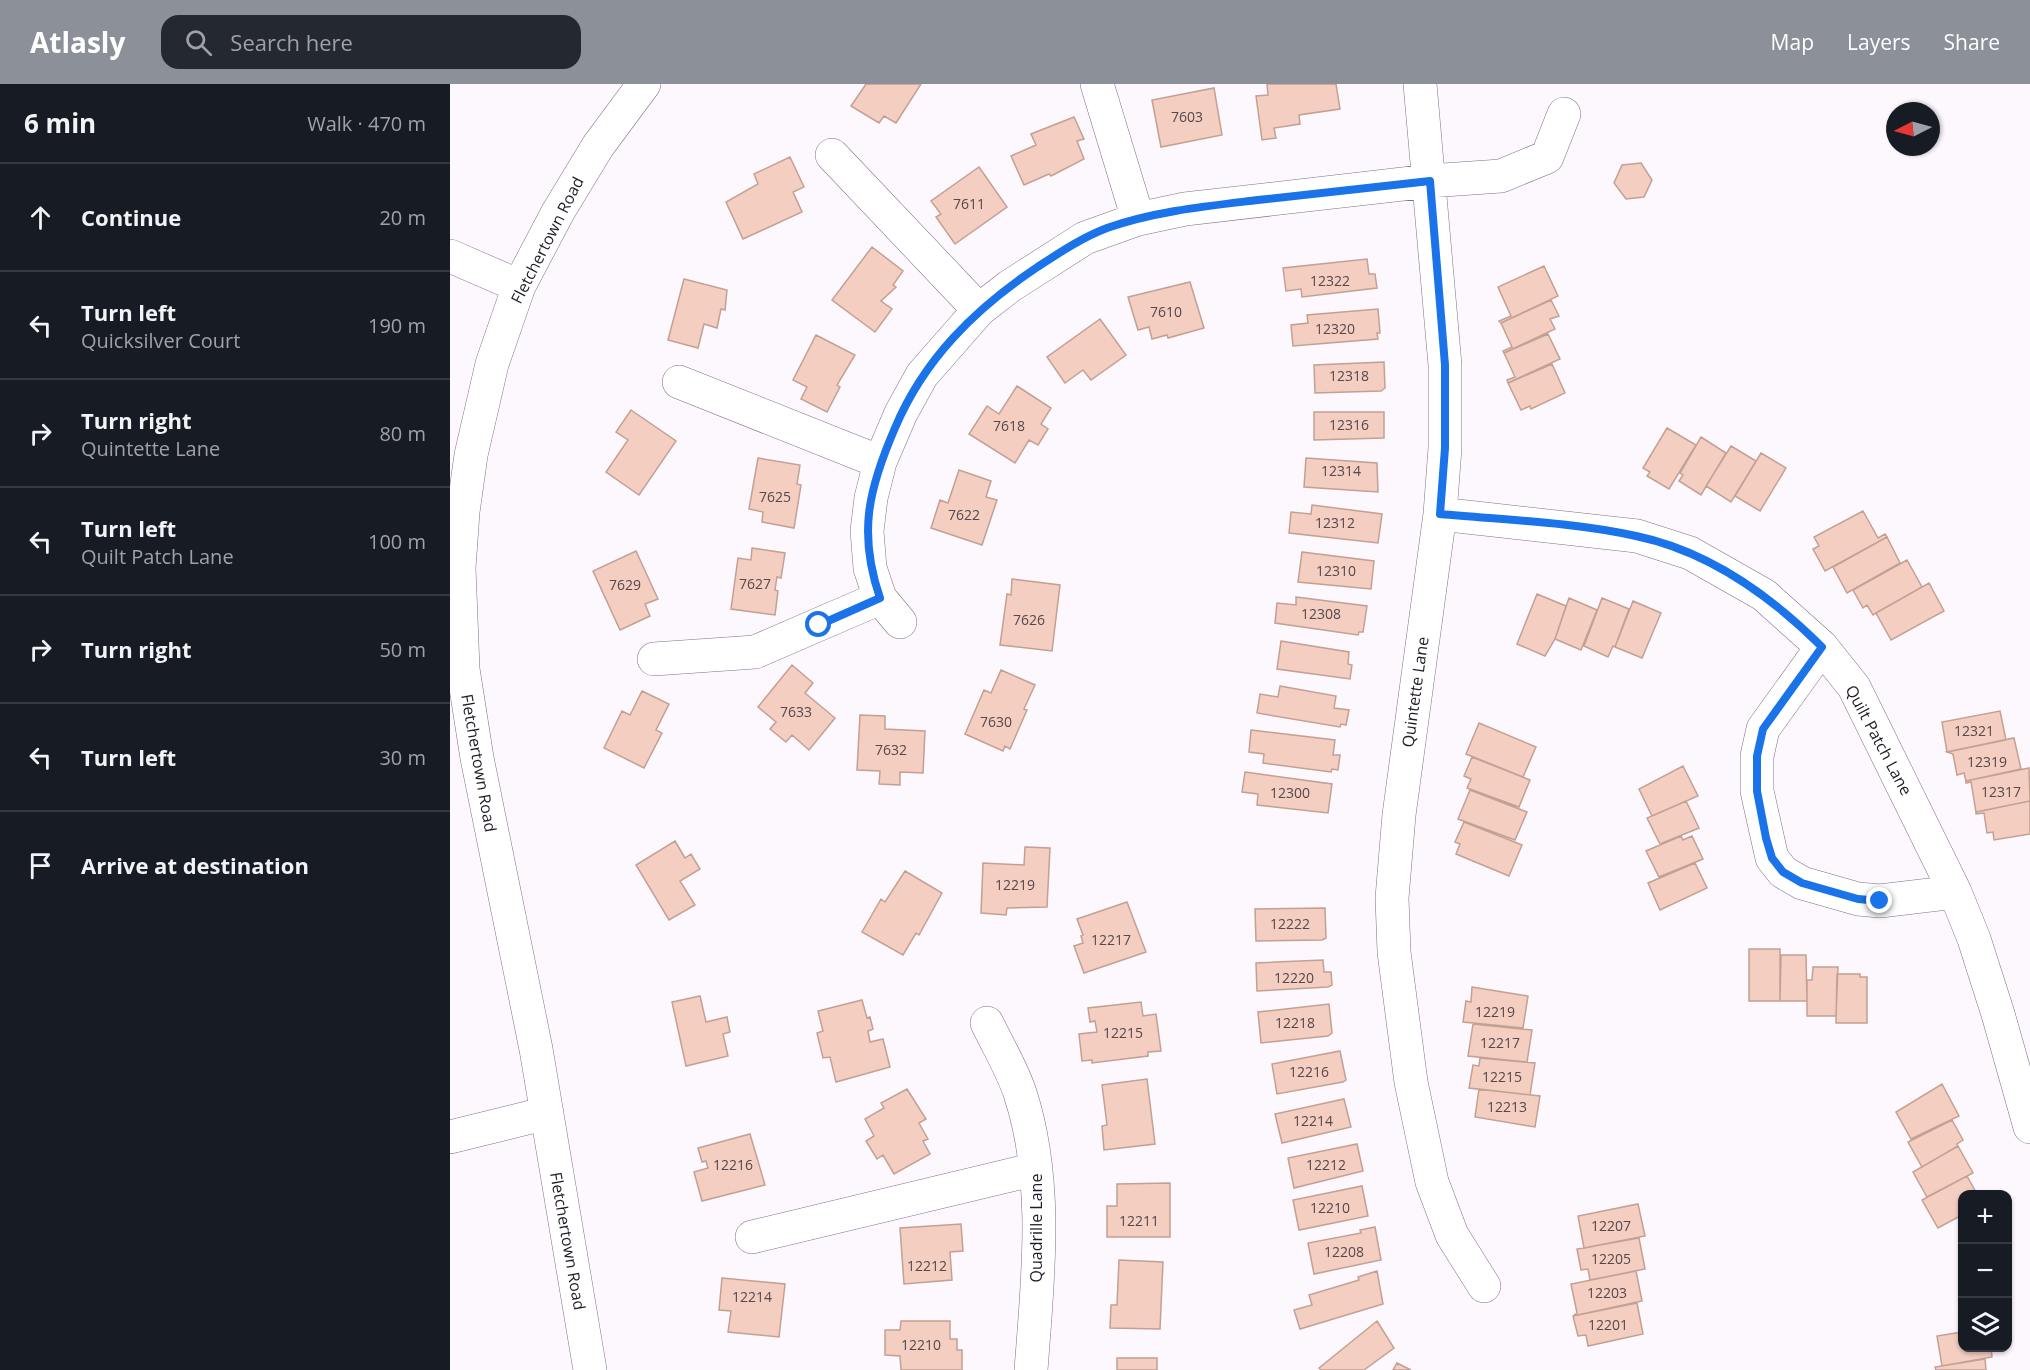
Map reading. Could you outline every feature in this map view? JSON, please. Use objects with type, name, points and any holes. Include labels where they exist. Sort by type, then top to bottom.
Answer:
[{"type":"street","name":"Fletchertown Road","points":[[590,1370],[547,1113],[477,758],[463,669],[456,529],[492,363],[519,286],[558,212],[598,146],[644,84]]},
{"type":"street","points":[[1097,84],[1138,219]]},
{"type":"street","name":"Quintette Lane","points":[[1420,84],[1445,365],[1445,448],[1440,514],[1399,815],[1392,898],[1394,952],[1411,1082],[1432,1182],[1452,1235],[1484,1286]]},
{"type":"street","points":[[654,658],[755,652],[890,610],[870,568],[867,531],[870,498],[880,462],[901,413],[922,375],[979,310],[1066,248],[1108,228],[1185,209],[1430,181],[1501,176],[1547,157],[1564,114]]},
{"type":"street","points":[[832,155],[979,310]]},
{"type":"street","points":[[450,256],[519,286]]},
{"type":"street","points":[[679,382],[880,462]]},
{"type":"street","name":"Quilt Patch Lane","points":[[1440,514],[1637,536],[1690,553],[1764,595],[1822,647],[1859,696],[1955,892],[1974,939],[1998,1014],[2030,1127]]},
{"type":"street","points":[[1822,647],[1763,729],[1757,756],[1757,791],[1772,858],[1783,872],[1802,883],[1858,899],[1880,901],[1955,892]]},
{"type":"street","name":"Quadrille Lane","points":[[987,1023],[1019,1091],[1032,1134],[1039,1222],[1031,1370]]},
{"type":"street","points":[[450,1137],[547,1113]]},
{"type":"street","points":[[752,1237],[1036,1169]]},
{"type":"building","points":[[866,84],[921,84],[896,123],[884,116],[879,123],[851,106]]},
{"type":"building","points":[[1267,84],[1336,84],[1340,109],[1299,115],[1300,124],[1274,128],[1276,138],[1262,140],[1256,96],[1268,95]]},
{"type":"building","points":[[1214,88],[1222,135],[1161,147],[1152,100]]},
{"type":"building","points":[[1074,117],[1084,139],[1077,141],[1084,159],[1051,176],[1049,174],[1024,185],[1011,156],[1036,145],[1031,134]]},
{"type":"building","points":[[790,157],[804,187],[793,192],[802,212],[743,239],[726,202],[758,184],[754,174]]},
{"type":"building","points":[[1641,163],[1652,180],[1644,197],[1626,199],[1614,183],[1622,165]]},
{"type":"building","points":[[979,167],[1007,207],[955,244],[936,217],[941,214],[931,201]]},
{"type":"building","points":[[872,247],[903,271],[893,285],[896,287],[881,301],[892,309],[875,332],[832,300]]},
{"type":"building","points":[[1367,259],[1369,274],[1375,274],[1377,288],[1302,297],[1301,289],[1286,291],[1283,268]]},
{"type":"building","points":[[1544,266],[1558,296],[1501,323],[1499,321],[1511,316],[1498,287]]},
{"type":"building","points":[[684,279],[727,290],[725,310],[721,309],[717,328],[704,324],[698,348],[668,340]]},
{"type":"building","points":[[1190,282],[1204,328],[1168,338],[1167,335],[1152,339],[1149,327],[1138,330],[1128,297]]},
{"type":"building","points":[[1551,300],[1559,316],[1550,319],[1555,329],[1504,353],[1503,351],[1512,347],[1501,323]]},
{"type":"building","points":[[1378,309],[1380,333],[1377,333],[1378,339],[1293,346],[1291,325],[1308,323],[1307,315]]},
{"type":"building","points":[[1100,319],[1126,355],[1091,380],[1083,370],[1065,383],[1047,357]]},
{"type":"building","points":[[1548,334],[1560,359],[1508,383],[1507,380],[1515,377],[1504,353]]},
{"type":"building","points":[[816,335],[855,355],[837,385],[840,387],[827,412],[801,399],[807,387],[793,380]]},
{"type":"building","points":[[1384,362],[1385,388],[1381,391],[1315,393],[1314,365]]},
{"type":"building","points":[[1552,364],[1565,393],[1531,409],[1530,406],[1521,410],[1508,383]]},
{"type":"building","points":[[1017,386],[1051,408],[1041,424],[1048,429],[1038,445],[1029,440],[1015,463],[969,434],[987,406],[999,414]]},
{"type":"building","points":[[631,410],[676,441],[639,495],[606,472],[628,440],[616,432]]},
{"type":"building","points":[[1314,412],[1384,412],[1384,438],[1314,440]]},
{"type":"building","points":[[1667,428],[1696,445],[1669,489],[1647,476],[1650,472],[1643,468]]},
{"type":"building","points":[[1701,437],[1726,453],[1701,495],[1679,481],[1683,475],[1680,473]]},
{"type":"building","points":[[1731,446],[1756,461],[1731,502],[1706,486]]},
{"type":"building","points":[[1761,453],[1786,468],[1760,511],[1735,496]]},
{"type":"building","points":[[758,458],[800,465],[797,484],[801,485],[794,528],[762,522],[763,512],[749,509]]},
{"type":"building","points":[[1306,458],[1377,463],[1378,492],[1304,487]]},
{"type":"building","points":[[959,470],[991,481],[986,497],[997,500],[982,545],[931,528],[940,500],[948,503]]},
{"type":"building","points":[[1312,505],[1382,514],[1378,543],[1289,533],[1291,512],[1311,514]]},
{"type":"building","points":[[1863,511],[1878,538],[1885,534],[1887,537],[1825,571],[1813,549],[1819,546],[1814,537]]},
{"type":"building","points":[[1887,537],[1900,563],[1847,593],[1833,567]]},
{"type":"building","points":[[752,548],[785,553],[781,578],[777,577],[775,615],[731,609],[738,558],[751,560]]},
{"type":"building","points":[[636,551],[658,599],[645,604],[650,616],[620,630],[593,571]]},
{"type":"building","points":[[1302,552],[1374,561],[1371,589],[1298,582]]},
{"type":"building","points":[[1907,560],[1922,587],[1873,615],[1867,605],[1863,608],[1853,590]]},
{"type":"building","points":[[1012,579],[1060,585],[1052,651],[1000,645],[1007,594],[1011,595]]},
{"type":"building","points":[[1929,583],[1944,611],[1891,640],[1876,613]]},
{"type":"building","points":[[1537,594],[1566,606],[1555,639],[1545,656],[1517,644]]},
{"type":"building","points":[[1296,597],[1367,606],[1363,632],[1359,632],[1358,635],[1275,623],[1277,603],[1296,605]]},
{"type":"building","points":[[1569,598],[1597,610],[1581,650],[1555,639]]},
{"type":"building","points":[[1602,598],[1629,609],[1615,647],[1613,646],[1608,657],[1584,646]]},
{"type":"building","points":[[1633,601],[1661,613],[1642,658],[1615,647]]},
{"type":"building","points":[[1281,641],[1349,652],[1348,664],[1352,665],[1350,679],[1277,669]]},
{"type":"building","points":[[792,665],[813,683],[805,693],[835,718],[809,750],[792,735],[786,742],[770,729],[776,722],[758,707]]},
{"type":"building","points":[[1001,670],[1035,685],[1010,749],[1005,746],[1003,751],[965,734],[984,690],[991,693]]},
{"type":"building","points":[[1280,686],[1336,696],[1334,708],[1349,710],[1346,725],[1341,724],[1340,727],[1257,713],[1260,694],[1278,697]]},
{"type":"building","points":[[642,691],[669,704],[656,730],[662,733],[644,768],[604,748],[622,711],[630,715]]},
{"type":"building","points":[[2000,711],[2006,740],[1947,752],[1942,722]]},
{"type":"building","points":[[860,715],[885,716],[885,729],[925,731],[923,773],[900,772],[900,785],[879,784],[880,771],[857,770]]},
{"type":"building","points":[[1479,723],[1536,747],[1523,777],[1466,754]]},
{"type":"building","points":[[1251,730],[1335,740],[1333,755],[1340,755],[1338,770],[1332,769],[1331,772],[1263,763],[1264,754],[1249,752]]},
{"type":"building","points":[[2014,738],[2021,769],[1966,781],[1964,773],[1957,775],[1953,754],[1947,752]]},
{"type":"building","points":[[1472,757],[1530,780],[1519,807],[1467,788],[1471,779],[1464,776]]},
{"type":"building","points":[[1683,766],[1698,796],[1652,816],[1639,789]]},
{"type":"building","points":[[2029,768],[2030,801],[1976,812],[1971,782],[1966,783],[1966,781]]},
{"type":"building","points":[[1245,772],[1332,784],[1328,813],[1257,805],[1258,794],[1242,792]]},
{"type":"building","points":[[1470,790],[1527,812],[1515,840],[1458,819]]},
{"type":"building","points":[[1686,801],[1699,828],[1660,844],[1647,818]]},
{"type":"building","points":[[2030,801],[2030,834],[1994,840],[1993,832],[1987,833],[1984,813],[1976,814],[1976,812]]},
{"type":"building","points":[[1464,822],[1522,845],[1509,876],[1456,854],[1460,844],[1455,842]]},
{"type":"building","points":[[1681,836],[1683,840],[1692,836],[1703,859],[1659,877],[1646,851]]},
{"type":"building","points":[[675,841],[685,858],[691,854],[700,869],[680,881],[695,905],[669,920],[636,865]]},
{"type":"building","points":[[1025,847],[1050,848],[1047,907],[1007,908],[1006,915],[981,913],[983,863],[1024,865]]},
{"type":"building","points":[[1695,863],[1707,888],[1660,910],[1648,883]]},
{"type":"building","points":[[905,871],[942,893],[919,935],[916,933],[903,955],[862,932],[881,899],[885,902]]},
{"type":"building","points":[[1127,902],[1146,952],[1084,973],[1074,946],[1083,943],[1081,936],[1083,935],[1077,919]]},
{"type":"building","points":[[1325,908],[1326,938],[1322,940],[1256,941],[1255,909]]},
{"type":"building","points":[[1749,949],[1780,949],[1780,1001],[1749,1001]]},
{"type":"building","points":[[1781,955],[1806,955],[1807,1001],[1780,1001]]},
{"type":"building","points":[[1323,960],[1324,972],[1331,972],[1332,985],[1328,987],[1257,991],[1256,963]]},
{"type":"building","points":[[1813,967],[1838,967],[1836,1016],[1807,1016],[1807,980],[1812,980]]},
{"type":"building","points":[[1837,974],[1860,974],[1860,977],[1867,977],[1867,1023],[1836,1023]]},
{"type":"building","points":[[1472,987],[1528,996],[1523,1028],[1463,1022],[1466,1001],[1471,1002]]},
{"type":"building","points":[[700,996],[706,1022],[727,1017],[730,1032],[723,1034],[728,1056],[686,1066],[672,1002]]},
{"type":"building","points":[[862,1000],[873,1029],[868,1031],[870,1042],[883,1039],[890,1067],[836,1082],[830,1057],[823,1058],[817,1033],[823,1031],[818,1011]]},
{"type":"building","points":[[1141,1002],[1143,1016],[1156,1014],[1161,1051],[1148,1052],[1148,1056],[1092,1063],[1092,1060],[1082,1061],[1079,1034],[1097,1032],[1095,1021],[1090,1022],[1088,1008]]},
{"type":"building","points":[[1329,1004],[1332,1033],[1328,1036],[1261,1043],[1258,1012]]},
{"type":"building","points":[[1473,1024],[1532,1030],[1527,1062],[1468,1056]]},
{"type":"building","points":[[1340,1051],[1346,1080],[1277,1094],[1272,1064]]},
{"type":"building","points":[[1480,1058],[1535,1063],[1530,1095],[1469,1088],[1473,1065],[1479,1066]]},
{"type":"building","points":[[1147,1079],[1155,1144],[1104,1150],[1102,1126],[1107,1125],[1102,1085]]},
{"type":"building","points":[[1942,1084],[1959,1116],[1911,1139],[1896,1112]]},
{"type":"building","points":[[907,1089],[926,1119],[919,1123],[928,1139],[923,1141],[930,1154],[894,1174],[883,1155],[877,1159],[866,1141],[874,1136],[865,1119],[884,1108],[881,1103]]},
{"type":"building","points":[[1479,1089],[1540,1096],[1535,1127],[1475,1117]]},
{"type":"building","points":[[1344,1099],[1351,1127],[1282,1143],[1275,1114]]},
{"type":"building","points":[[1952,1120],[1963,1140],[1957,1144],[1958,1146],[1922,1167],[1908,1142]]},
{"type":"building","points":[[750,1134],[765,1185],[702,1201],[694,1172],[708,1168],[706,1161],[702,1162],[698,1148]]},
{"type":"building","points":[[1357,1144],[1363,1171],[1294,1188],[1288,1158]]},
{"type":"building","points":[[1958,1146],[1973,1173],[1927,1197],[1913,1172]]},
{"type":"building","points":[[1967,1176],[1975,1190],[1958,1190],[1958,1217],[1938,1228],[1922,1200]]},
{"type":"building","points":[[1170,1183],[1170,1237],[1107,1237],[1107,1206],[1117,1206],[1117,1184]]},
{"type":"building","points":[[1362,1186],[1368,1216],[1299,1230],[1293,1200]]},
{"type":"building","points":[[1638,1204],[1645,1236],[1584,1248],[1578,1216]]},
{"type":"building","points":[[961,1224],[963,1251],[950,1252],[952,1280],[904,1284],[900,1228]]},
{"type":"building","points":[[1375,1227],[1381,1260],[1314,1274],[1308,1243],[1361,1233],[1360,1230]]},
{"type":"building","points":[[1639,1238],[1645,1269],[1590,1280],[1588,1269],[1581,1270],[1577,1249]]},
{"type":"building","points":[[1119,1260],[1163,1262],[1160,1329],[1110,1328],[1111,1305],[1117,1305]]},
{"type":"building","points":[[1377,1271],[1383,1304],[1300,1329],[1294,1310],[1312,1305],[1309,1295],[1359,1280],[1358,1277]]},
{"type":"building","points":[[1636,1271],[1642,1301],[1573,1316],[1577,1313],[1571,1284]]},
{"type":"building","points":[[722,1278],[785,1284],[779,1337],[728,1332],[731,1311],[719,1310]]},
{"type":"building","points":[[1637,1303],[1643,1334],[1588,1346],[1586,1335],[1578,1336],[1573,1316]]},
{"type":"building","points":[[901,1321],[950,1321],[950,1339],[957,1339],[957,1350],[962,1350],[962,1370],[901,1370],[900,1356],[885,1355],[885,1330],[900,1330]]},
{"type":"building","points":[[1377,1321],[1394,1348],[1364,1370],[1321,1370],[1319,1368]]},
{"type":"building","points":[[1958,1333],[1958,1352],[1991,1352],[1992,1357],[1942,1366],[1937,1336]]},
{"type":"building","points":[[1117,1358],[1157,1358],[1157,1370],[1117,1370]]},
{"type":"building","points":[[1985,1359],[1986,1370],[1936,1370],[1935,1367]]},
{"type":"building","points":[[1397,1363],[1411,1370],[1393,1370]]},
{"type":"route","points":[[819,625],[880,598],[870,568],[867,531],[870,498],[880,462],[901,413],[922,375],[949,341],[979,310],[1010,286],[1066,248],[1108,228],[1133,220],[1185,209],[1430,181],[1445,365],[1445,448],[1440,514],[1568,526],[1637,536],[1690,553],[1726,572],[1764,595],[1794,619],[1822,647],[1763,729],[1757,756],[1757,791],[1772,858],[1783,872],[1802,883],[1858,899],[1880,901]]}]
